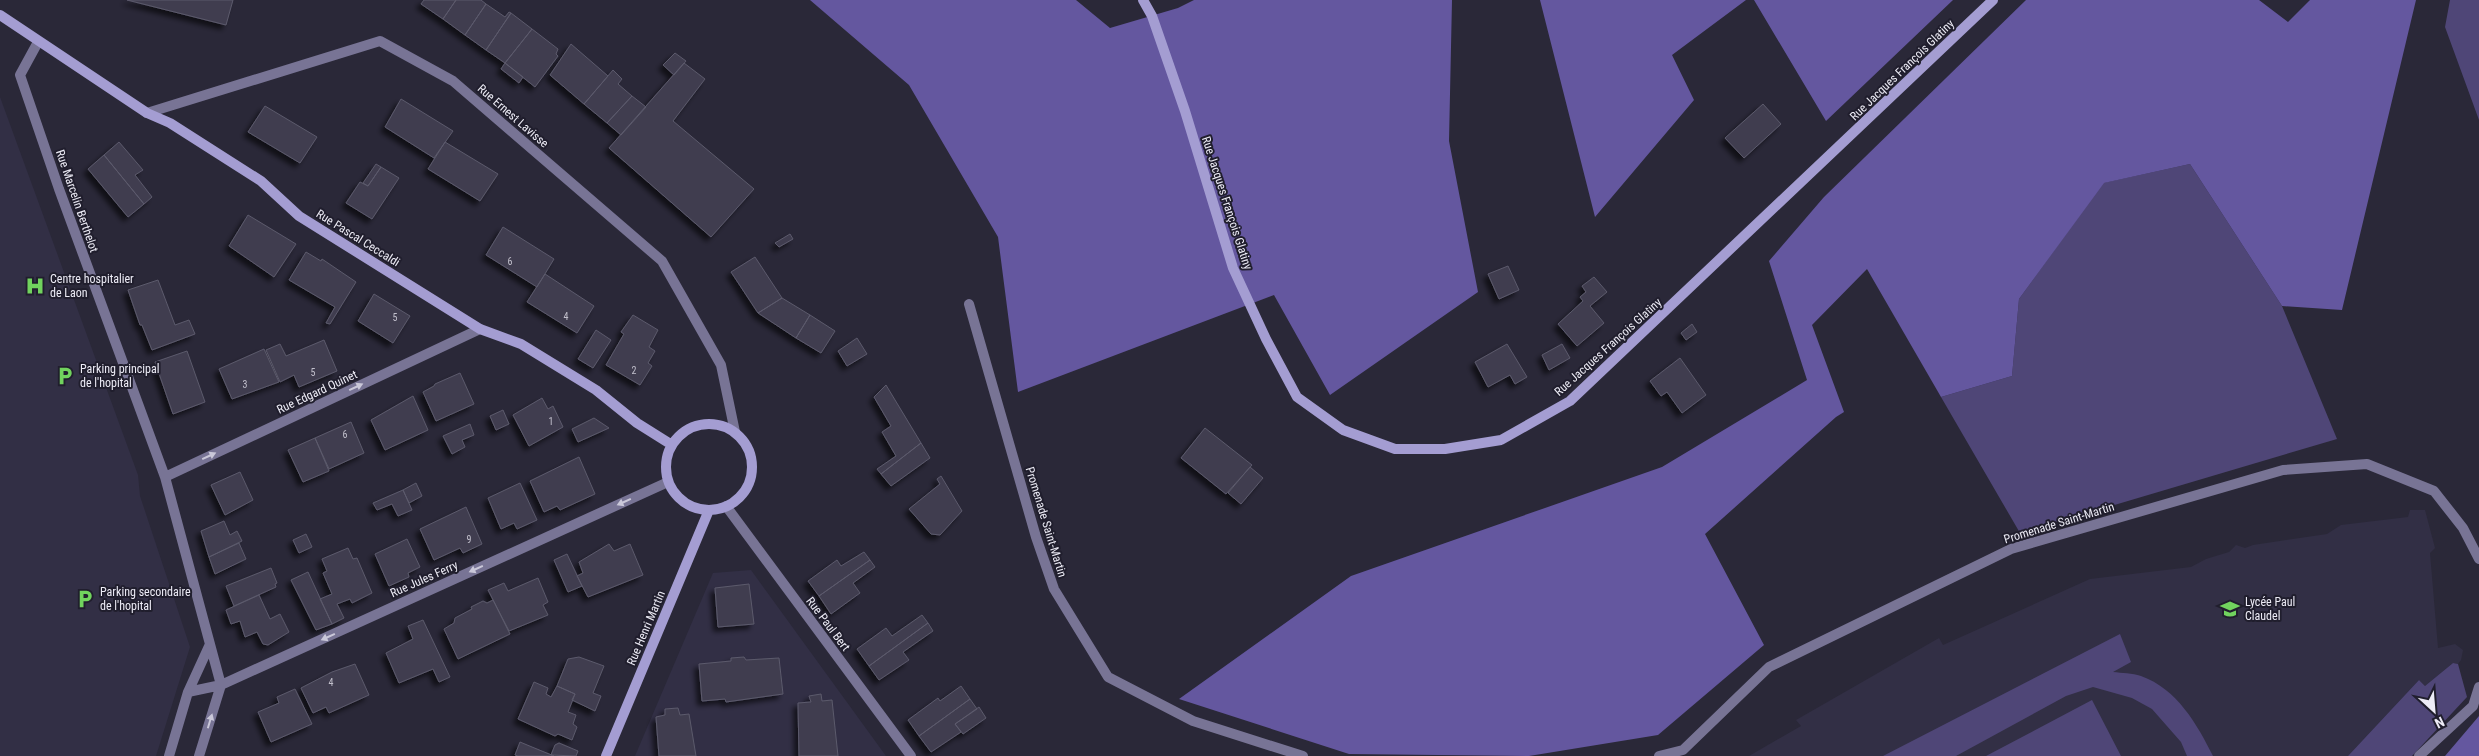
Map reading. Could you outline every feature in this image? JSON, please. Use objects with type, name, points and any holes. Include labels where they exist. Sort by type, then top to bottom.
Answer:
[{"type":"street","name":"Rue Jacques François Glatiny","points":[[1143,0],[1152,16],[1185,111],[1233,268],[1297,397],[1343,430],[1395,449],[1435,449],[1501,440],[1570,401],[1994,0]]},
{"type":"street","points":[[0,15],[38,42]]},
{"type":"street","name":"Rue Ernest Lavisse","points":[[147,113],[163,106],[380,41],[452,81],[662,261],[721,365],[735,432]]},
{"type":"street","name":"Rue Pascal Ceccaldi","points":[[38,42],[147,113],[170,123],[261,181],[299,216],[480,329],[521,344],[596,390],[637,423],[672,445]]},
{"type":"street","name":"Rue Marcelin Berthelot","points":[[38,42],[20,75],[82,254],[164,477],[221,685]]},
{"type":"street","name":"Promenade Saint-Martin","points":[[969,304],[1036,537],[1054,589],[1108,677],[1192,721],[1304,756]]},
{"type":"street","name":"Rue Edgard Quinet","points":[[164,477],[480,329]]},
{"type":"street","points":[[707,423],[722,425],[735,432],[745,443],[751,456],[752,471],[747,486],[739,498],[726,506],[708,510],[684,502],[668,482],[666,470],[667,456],[672,445],[681,434],[693,426],[707,423]]},
{"type":"street","name":"Promenade Saint-Martin","points":[[1658,756],[1683,750],[1769,667],[2011,549],[2283,470],[2367,464],[2434,491],[2463,528],[2479,559]]},
{"type":"street","name":"Rue Jules Ferry","points":[[188,692],[221,685],[668,482]]},
{"type":"street","name":"Rue Paul Bert","points":[[726,506],[911,756]]},
{"type":"street","name":"Rue Henri Martin","points":[[606,756],[708,510]]},
{"type":"street","points":[[169,756],[188,692],[210,644]]},
{"type":"street","points":[[199,756],[221,685]]},
{"type":"street","points":[[2419,756],[2473,706],[2479,687]]},
{"type":"shaded area","points":[[810,0],[1076,0],[1110,28],[1178,8],[1194,0],[1452,0],[1449,141],[1478,292],[1330,395],[1274,295],[1018,392],[998,237],[909,85]]},
{"type":"shaded area","points":[[1540,0],[1746,0],[1672,55],[1694,100],[1595,217]]},
{"type":"shaded area","points":[[1754,0],[1953,0],[1826,121]]},
{"type":"shaded area","points":[[2026,0],[2259,0],[2288,22],[2310,0],[2416,0],[2342,310],[2282,306],[2190,164],[2104,183],[2019,299],[2012,376],[1941,397],[1867,269],[1812,325],[1844,412],[1836,417],[1705,534],[1764,645],[1658,735],[1529,756],[1349,754],[1179,699],[1351,576],[1662,467],[1807,380],[1769,261],[1824,197]]},
{"type":"shaded area","points":[[2450,0],[2479,0],[2479,120],[2445,27]]},
{"type":"shaded area","name":"Centre hospitalier de Laon","points":[[0,97],[138,475],[140,496],[190,647],[156,756],[0,756]]},
{"type":"shaded area","points":[[2190,164],[2282,306],[2337,439],[2020,533],[1941,397],[2012,376],[2019,299],[2103,183]]},
{"type":"shaded area","name":"Lycée Paul Claudel","points":[[2410,510],[2425,510],[2435,548],[2430,553],[2438,648],[2455,644],[2463,650],[2461,660],[2458,664],[2453,663],[2425,686],[2419,680],[2348,756],[1749,756],[1801,726],[1796,720],[1939,638],[1943,645],[2090,579],[2191,567],[2206,559],[2229,552],[2236,545],[2245,548],[2253,545],[2327,534],[2341,525],[2408,517]]},
{"type":"shaded area","points":[[751,570],[886,756],[635,756],[713,573]]},
{"type":"shaded area","points":[[2120,634],[2131,662],[2113,672],[2141,676],[2165,689],[2193,720],[2213,756],[2187,756],[2181,742],[2152,709],[2132,698],[2093,687],[2066,696],[1956,756],[1883,756]]},
{"type":"shaded area","points":[[2453,663],[2458,664],[2467,697],[2412,756],[2348,756],[2419,680],[2425,686]]},
{"type":"shaded area","points":[[2092,700],[2121,756],[1986,756]]},
{"type":"shaded area","points":[[2479,716],[2479,756],[2445,756]]},
{"type":"building","points":[[127,0],[233,0],[226,25]]},
{"type":"building","points":[[424,0],[456,0],[443,19],[421,4]]},
{"type":"building","points":[[456,0],[481,0],[486,4],[465,35],[443,19]]},
{"type":"building","points":[[486,4],[505,17],[509,12],[511,13],[486,50],[465,35]]},
{"type":"building","points":[[511,13],[532,29],[505,63],[486,50]]},
{"type":"building","points":[[532,29],[558,49],[556,54],[558,56],[535,87],[505,63]]},
{"type":"building","points":[[571,44],[608,76],[584,104],[550,75]]},
{"type":"building","points":[[675,53],[686,61],[674,75],[663,65]]},
{"type":"building","points":[[505,63],[523,77],[519,83],[501,69]]},
{"type":"building","points":[[684,63],[705,79],[673,121],[754,189],[711,237],[609,148]]},
{"type":"building","points":[[613,70],[622,79],[618,84],[632,96],[607,123],[584,104]]},
{"type":"building","points":[[632,96],[646,107],[621,135],[607,123]]},
{"type":"building","points":[[401,99],[453,131],[434,158],[385,127]]},
{"type":"building","points":[[1763,104],[1781,124],[1744,158],[1725,138]]},
{"type":"building","points":[[265,106],[317,137],[300,163],[248,132]]},
{"type":"building","points":[[119,142],[143,170],[135,175],[152,197],[144,204],[104,155]]},
{"type":"building","points":[[445,142],[498,174],[480,201],[428,169]]},
{"type":"building","points":[[104,155],[144,204],[128,217],[88,169]]},
{"type":"building","points":[[376,164],[381,167],[368,186],[363,183]]},
{"type":"building","points":[[381,167],[399,178],[372,219],[346,203],[360,182],[368,186]]},
{"type":"building","points":[[248,215],[296,244],[274,277],[229,246]]},
{"type":"building","points":[[503,227],[554,259],[537,287],[486,255]]},
{"type":"building","points":[[790,234],[793,239],[779,247],[775,243]]},
{"type":"building","points":[[306,252],[321,261],[322,259],[356,282],[330,324],[326,323],[335,307],[289,280]]},
{"type":"building","points":[[755,257],[782,298],[758,313],[731,272]]},
{"type":"building","points":[[1508,266],[1519,290],[1499,299],[1488,274]]},
{"type":"building","points":[[545,274],[594,306],[577,333],[527,302]]},
{"type":"building","points":[[1594,277],[1607,292],[1590,306],[1604,323],[1577,346],[1558,324],[1583,301],[1580,297],[1586,292],[1582,286]]},
{"type":"building","points":[[158,280],[175,325],[189,320],[195,334],[152,350],[142,325],[140,325],[128,290]]},
{"type":"building","points":[[374,294],[410,316],[393,343],[358,321]]},
{"type":"building","points":[[782,298],[810,315],[796,338],[758,313]]},
{"type":"building","points":[[633,315],[658,330],[649,347],[655,351],[648,363],[652,366],[640,385],[606,365],[624,334],[621,332]]},
{"type":"building","points":[[810,315],[835,331],[821,353],[796,338]]},
{"type":"building","points":[[1692,324],[1697,332],[1686,340],[1681,333]]},
{"type":"building","points":[[596,330],[611,340],[593,368],[578,359]]},
{"type":"building","points":[[857,338],[867,354],[847,366],[838,351]]},
{"type":"building","points":[[324,340],[337,371],[299,387],[294,375],[280,382],[266,350],[280,344],[286,356]]},
{"type":"building","points":[[1507,344],[1527,377],[1515,384],[1510,375],[1488,387],[1475,362]]},
{"type":"building","points":[[1562,344],[1570,358],[1549,370],[1542,355]]},
{"type":"building","points":[[264,349],[279,382],[232,399],[219,369]]},
{"type":"building","points":[[187,351],[205,402],[173,414],[155,362]]},
{"type":"building","points":[[1680,358],[1706,395],[1682,413],[1667,392],[1661,396],[1650,381]]},
{"type":"building","points":[[460,373],[474,404],[436,421],[423,392],[435,384]]},
{"type":"building","points":[[886,385],[921,443],[881,474],[877,469],[896,456],[882,432],[891,426],[874,397]]},
{"type":"building","points":[[413,396],[428,430],[385,450],[371,420]]},
{"type":"building","points":[[542,398],[548,409],[553,406],[563,427],[529,446],[513,415]]},
{"type":"building","points":[[503,410],[509,424],[496,430],[490,416]]},
{"type":"building","points":[[594,418],[609,428],[578,442],[572,429]]},
{"type":"building","points":[[351,422],[364,453],[329,469],[315,438]]},
{"type":"building","points":[[470,424],[474,435],[462,440],[465,447],[452,454],[443,436]]},
{"type":"building","points":[[1205,428],[1252,465],[1226,494],[1181,458]]},
{"type":"building","points":[[315,438],[329,471],[303,482],[288,450]]},
{"type":"building","points":[[921,443],[930,458],[891,486],[881,474]]},
{"type":"building","points":[[579,457],[595,494],[560,510],[557,506],[544,512],[530,481]]},
{"type":"building","points":[[1250,467],[1263,478],[1241,504],[1228,493]]},
{"type":"building","points":[[240,472],[253,500],[225,515],[211,485]]},
{"type":"building","points":[[941,476],[962,511],[940,535],[931,534],[909,509],[940,484],[937,479]]},
{"type":"building","points":[[416,483],[422,496],[409,503],[403,490]]},
{"type":"building","points":[[520,483],[537,520],[517,529],[514,523],[501,529],[488,498]]},
{"type":"building","points":[[403,490],[412,510],[398,516],[392,504],[377,510],[373,503]]},
{"type":"building","points":[[466,507],[482,544],[463,553],[460,548],[434,560],[420,529]]},
{"type":"building","points":[[224,521],[230,535],[237,531],[242,541],[209,557],[201,531]]},
{"type":"building","points":[[306,534],[312,547],[299,553],[293,540]]},
{"type":"building","points":[[407,539],[420,567],[408,573],[409,577],[389,586],[375,554]]},
{"type":"building","points":[[239,543],[246,559],[215,574],[209,557]]},
{"type":"building","points":[[609,544],[614,551],[630,544],[643,575],[588,597],[577,576],[583,573],[579,562]]},
{"type":"building","points":[[348,548],[353,559],[357,558],[372,593],[352,603],[350,599],[337,604],[344,618],[332,624],[320,599],[332,594],[323,573],[327,571],[322,559]]},
{"type":"building","points":[[864,552],[870,560],[819,596],[808,581],[837,560],[841,566]]},
{"type":"building","points":[[567,554],[582,586],[568,592],[554,560]]},
{"type":"building","points":[[870,560],[875,567],[853,583],[860,593],[831,614],[819,596]]},
{"type":"building","points":[[271,568],[277,583],[275,584],[276,587],[234,606],[226,586]]},
{"type":"building","points":[[308,572],[332,624],[316,630],[291,580]]},
{"type":"building","points":[[538,578],[548,602],[543,605],[548,615],[509,631],[488,590],[504,583],[508,591]]},
{"type":"building","points":[[749,584],[754,624],[718,627],[715,588]]},
{"type":"building","points":[[259,595],[270,619],[280,614],[289,632],[268,645],[263,644],[257,632],[245,637],[240,621],[231,624],[226,610]]},
{"type":"building","points":[[493,600],[510,634],[458,659],[444,629],[454,623],[455,618],[472,609],[471,607],[483,601],[487,603]]},
{"type":"building","points":[[922,615],[928,623],[869,666],[857,649],[886,628],[892,636]]},
{"type":"building","points":[[423,620],[450,677],[439,682],[433,669],[399,683],[386,653],[413,639],[408,626]]},
{"type":"building","points":[[928,623],[933,631],[903,652],[909,660],[879,680],[869,666]]},
{"type":"building","points":[[579,657],[604,666],[593,693],[601,696],[595,711],[572,700],[575,694],[557,686],[568,659]]},
{"type":"building","points":[[744,657],[746,660],[779,658],[783,694],[726,702],[725,699],[702,701],[699,664],[731,661],[731,658]]},
{"type":"building","points":[[355,664],[369,695],[329,713],[326,707],[313,713],[301,688],[332,672]]},
{"type":"building","points":[[534,682],[548,688],[546,694],[551,697],[557,686],[575,694],[568,712],[576,715],[573,724],[577,727],[572,740],[558,734],[555,736],[518,719]]},
{"type":"building","points":[[961,686],[970,699],[919,736],[908,720],[938,698],[940,701]]},
{"type":"building","points":[[295,689],[312,724],[271,742],[258,712],[279,703],[277,697]]},
{"type":"building","points":[[821,694],[822,701],[832,700],[838,756],[799,756],[798,703],[811,702],[809,696]]},
{"type":"building","points":[[970,699],[977,709],[955,724],[961,732],[931,752],[919,736]]},
{"type":"building","points":[[979,707],[986,718],[963,734],[955,724]]},
{"type":"building","points":[[678,708],[680,715],[689,714],[696,756],[659,756],[656,717],[665,715],[665,709]]},
{"type":"building","points":[[520,742],[554,756],[515,755]]},
{"type":"building","points":[[559,743],[578,751],[576,756],[551,755],[555,745]]},
{"type":"place","name":"Centre hospitalier de Laon","points":[[35,286]]},
{"type":"place","name":"Parking principal de l'hopital","points":[[65,376]]},
{"type":"place","name":"Parking secondaire de l'hopital","points":[[85,599]]},
{"type":"place","name":"Lycée Paul Claudel","points":[[2230,609]]}]
